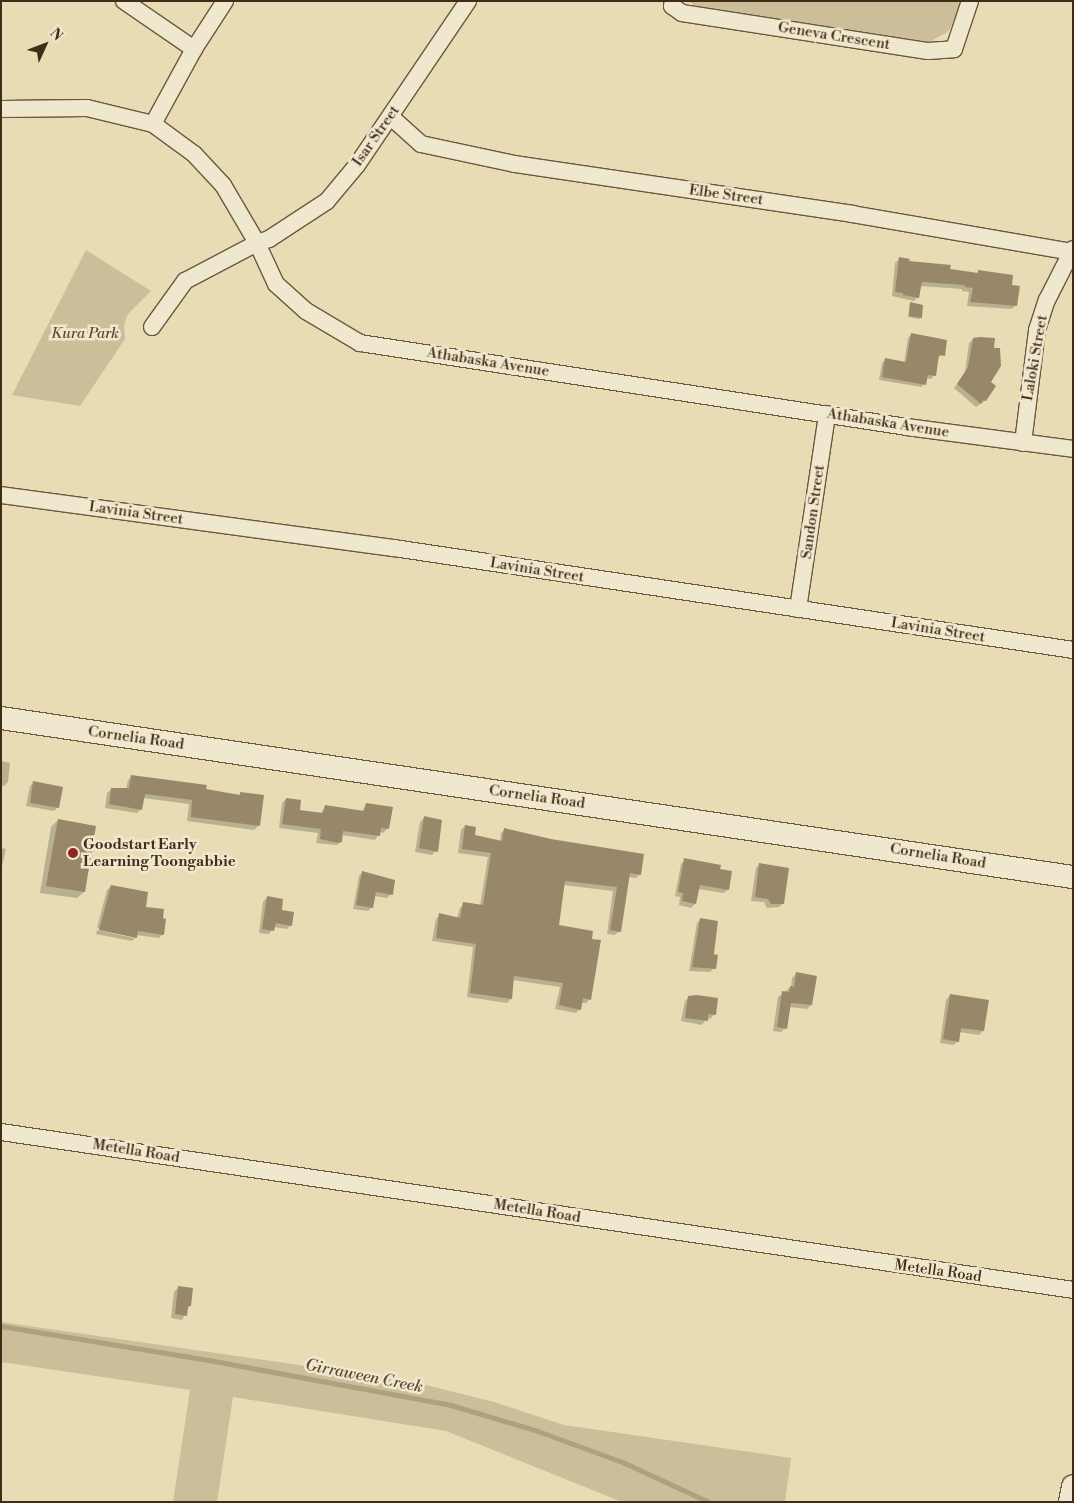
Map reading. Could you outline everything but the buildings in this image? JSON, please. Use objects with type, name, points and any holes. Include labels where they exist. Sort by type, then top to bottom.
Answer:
[{"type":"street","points":[[124,1],[194,49]]},
{"type":"street","points":[[153,124],[194,49],[226,1]]},
{"type":"street","name":"Isar Street","points":[[152,327],[185,281],[257,243],[269,239],[327,201],[357,165],[468,1]]},
{"type":"street","name":"Geneva Crescent","points":[[673,1],[672,6],[682,13],[928,51],[954,49],[970,1]]},
{"type":"street","name":"Athabaska Avenue","points":[[1,110],[87,108],[153,124],[194,154],[223,185],[257,243],[276,284],[306,311],[360,343],[1073,450]]},
{"type":"street","name":"Elbe Street","points":[[390,118],[421,144],[515,164],[852,214],[1072,250]]},
{"type":"street","name":"Laloki Street","points":[[1023,443],[1037,330],[1047,300],[1072,250]]},
{"type":"street","name":"Sandon Street","points":[[798,609],[827,414]]},
{"type":"street","name":"Lavinia Street","points":[[1,495],[394,548],[1073,650]]},
{"type":"street","name":"Cornelia Road","points":[[1,718],[1073,877]]},
{"type":"street","name":"Metella Road","points":[[1,1132],[1073,1290]]},
{"type":"street","points":[[1070,1502],[1073,1486]]},
{"type":"green space","points":[[688,1],[961,1],[950,29],[929,42],[922,43],[698,7]]},
{"type":"green space","name":"Kura Park","points":[[86,250],[151,291],[128,314],[124,325],[125,339],[80,406],[12,395]]},
{"type":"green space","points":[[1,1322],[410,1381],[494,1402],[564,1425],[791,1458],[785,1502],[622,1502],[446,1431],[233,1397],[217,1502],[173,1502],[190,1390],[1,1362]]},
{"type":"waterway","name":"Girraween Creek","points":[[1,1326],[214,1361],[451,1405],[538,1431],[625,1463],[709,1502]]},
{"type":"place","name":"Goodstart Early Learning Toongabbie","points":[[73,853]]}]
